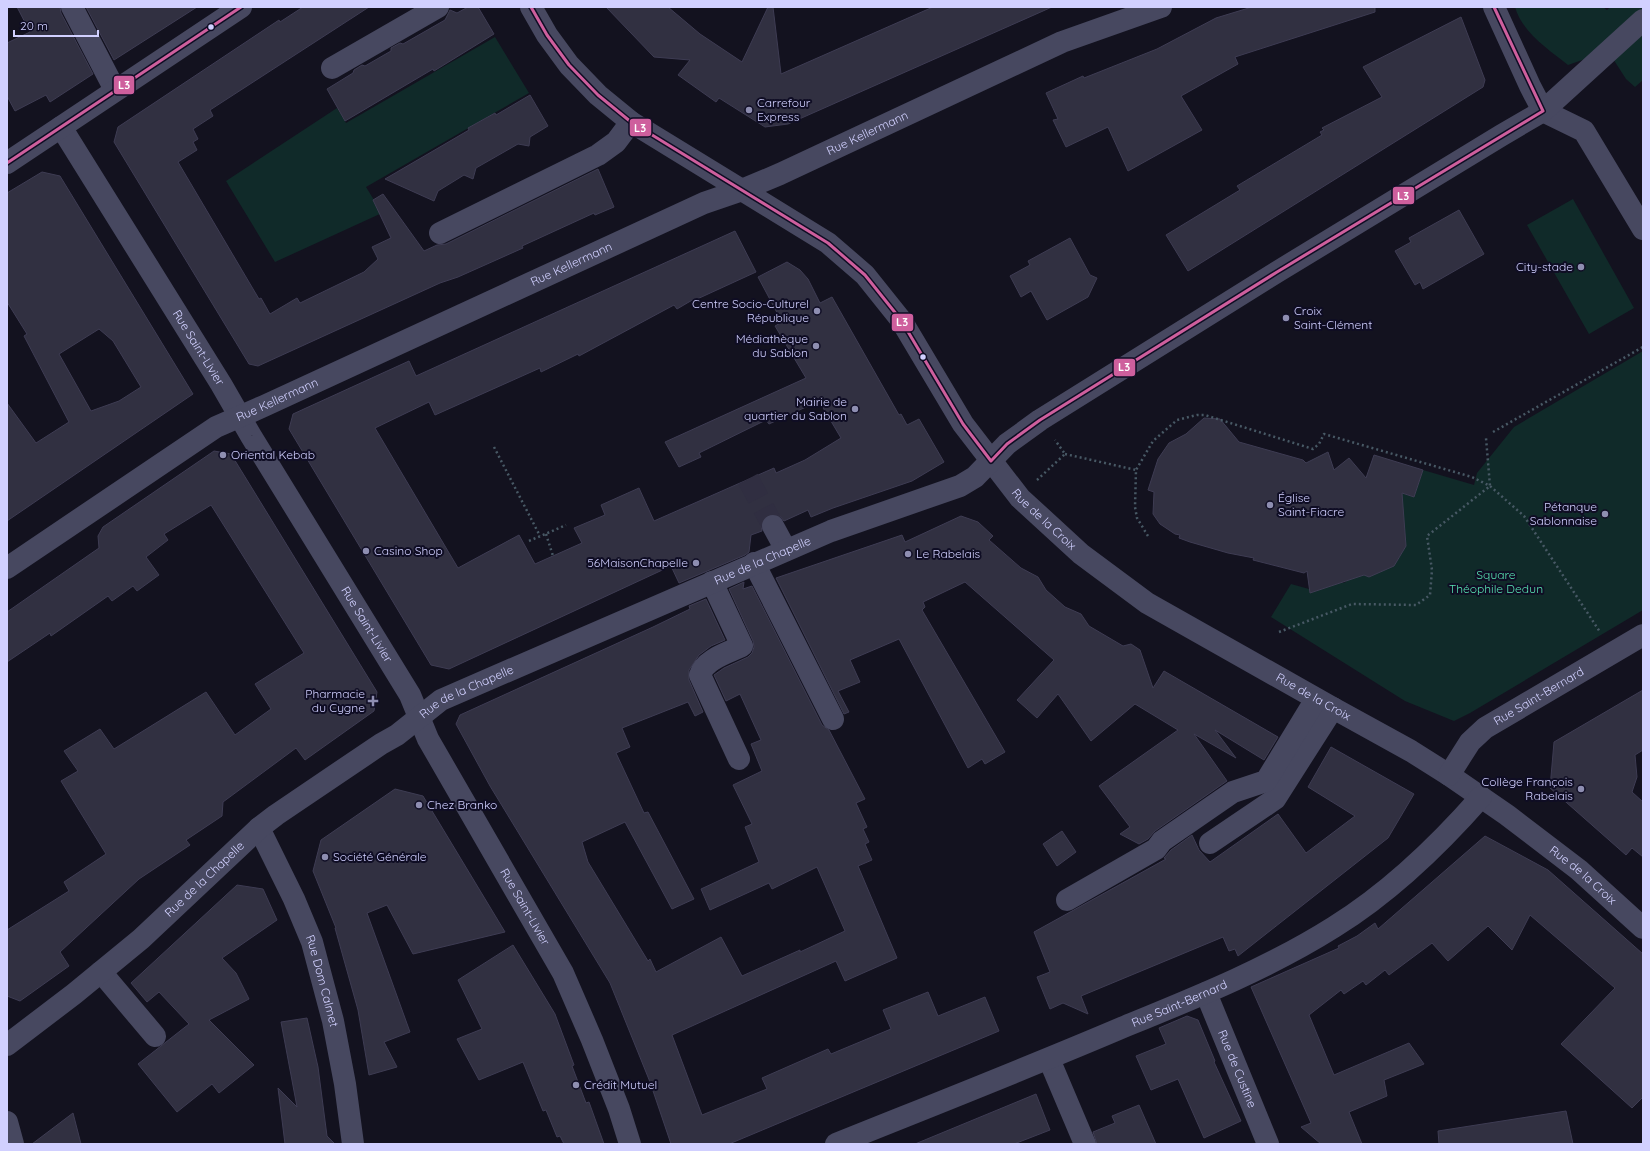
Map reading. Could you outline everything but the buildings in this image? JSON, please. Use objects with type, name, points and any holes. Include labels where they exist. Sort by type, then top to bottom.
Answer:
[{"type":"street","points":[[72,7],[115,90]]},
{"type":"street","points":[[7,163],[241,7]]},
{"type":"street","points":[[332,68],[438,7]]},
{"type":"street","name":"Rue de la Croix","points":[[531,7],[569,65],[598,95],[631,122],[828,243],[865,275],[901,320],[963,424],[1020,498],[1081,554],[1142,599],[1325,704],[1412,751],[1449,775],[1507,815],[1579,870],[1643,928]]},
{"type":"street","name":"Rue Kellermann","points":[[7,568],[216,427],[704,203],[742,190],[780,174],[1062,42],[1161,7]]},
{"type":"street","points":[[1494,7],[1530,86],[1544,111],[1584,131],[1643,229]]},
{"type":"street","name":"Rue de la Chapelle","points":[[7,1045],[101,972],[141,938],[259,828],[374,748],[397,735],[441,700],[754,563],[831,531],[960,486],[975,477],[1007,444],[1040,420],[1277,272],[1544,111],[1643,20]]},
{"type":"street","points":[[440,232],[598,155],[616,142],[631,122]]},
{"type":"street","name":"Rue Saint-Livier","points":[[61,127],[221,384],[410,695],[428,740],[563,973],[595,1047],[619,1109],[630,1144]]},
{"type":"street","points":[[773,526],[786,550]]},
{"type":"street","points":[[754,563],[833,719]]},
{"type":"street","points":[[712,582],[742,646],[708,662],[702,668],[700,675],[739,759]]},
{"type":"street","name":"Rue Saint-Bernard","points":[[1449,775],[1470,742],[1485,728],[1643,635]]},
{"type":"street","points":[[1210,843],[1275,800],[1325,704]]},
{"type":"street","points":[[1067,900],[1156,849],[1162,841],[1233,792],[1266,781],[1325,704]]},
{"type":"street","name":"Rue Saint-Bernard","points":[[836,1144],[1049,1059],[1206,993],[1298,949],[1335,927],[1374,899],[1435,847],[1481,797]]},
{"type":"street","name":"Rue Dom Calmet","points":[[259,828],[294,899],[312,942],[333,1021],[345,1084],[353,1144]]},
{"type":"street","points":[[101,972],[155,1036]]},
{"type":"street","name":"Rue de Custine","points":[[1206,993],[1268,1144]]},
{"type":"street","points":[[1049,1059],[1085,1144]]},
{"type":"street","points":[[7,1122],[13,1144]]},
{"type":"path","points":[[1493,432],[1643,348]]},
{"type":"path","points":[[1148,536],[1137,518],[1135,507],[1136,470],[1153,441],[1178,420],[1197,415],[1224,420],[1238,426],[1313,449],[1319,444],[1324,434],[1472,477],[1490,486],[1524,516],[1613,652]]},
{"type":"path","points":[[1053,438],[1065,454],[1136,470]]},
{"type":"path","points":[[1486,438],[1490,486]]},
{"type":"path","points":[[494,447],[540,536]]},
{"type":"path","points":[[1042,475],[1065,454]]},
{"type":"path","points":[[1279,632],[1352,604],[1416,605],[1430,595],[1432,570],[1427,536],[1490,486]]},
{"type":"path","points":[[529,541],[566,526]]},
{"type":"path","points":[[546,534],[553,556]]},
{"type":"green space","points":[[1515,7],[1603,7],[1607,10],[1610,7],[1643,7],[1643,80],[1635,87],[1626,79],[1608,51],[1568,65],[1544,46],[1530,32],[1518,16]]},
{"type":"green space","points":[[495,37],[529,93],[366,187],[382,213],[275,262],[226,181],[337,108],[346,123]]},
{"type":"green space","name":"City-stade","points":[[1573,199],[1634,308],[1589,334],[1527,225]]},
{"type":"green space","name":"Square Théophile Dedun","points":[[1643,351],[1643,610],[1470,713],[1454,721],[1405,701],[1271,617],[1291,584],[1309,589],[1341,580],[1343,583],[1346,582],[1345,578],[1377,569],[1379,573],[1382,571],[1380,566],[1398,559],[1400,556],[1391,490],[1414,497],[1423,470],[1474,485],[1477,473],[1514,427]]},
{"type":"tunnel","points":[[748,479],[773,526]]},
{"type":"transit line","name":"L3","points":[[7,163],[241,7]]},
{"type":"transit line","name":"L3","points":[[531,7],[547,35],[569,65],[598,95],[631,122],[828,243],[865,275],[901,320],[963,424],[991,461]]},
{"type":"transit line","name":"L3","points":[[1494,7],[1543,111]]},
{"type":"transit line","name":"L3","points":[[991,461],[1007,444],[1040,420],[1277,272],[1543,111]]},
{"type":"place","name":"Carrefour Express","points":[[749,110]]},
{"type":"place","name":"City-stade","points":[[1581,267]]},
{"type":"place","name":"Centre Socio-Culturel République","points":[[817,311]]},
{"type":"place","name":"Croix Saint-Clément","points":[[1286,318]]},
{"type":"place","name":"Médiathèque du Sablon","points":[[816,346]]},
{"type":"place","name":"Mairie de quartier du Sablon","points":[[855,409]]},
{"type":"place","name":"Oriental Kebab","points":[[223,455]]},
{"type":"place","name":"Église Saint-Fiacre","points":[[1270,505]]},
{"type":"place","name":"Pétanque Sablonnaise","points":[[1605,514]]},
{"type":"place","name":"Casino Shop","points":[[366,551]]},
{"type":"place","name":"Le Rabelais","points":[[908,554]]},
{"type":"place","name":"56MaisonChapelle","points":[[696,563]]},
{"type":"place","name":"Pharmacie du Cygne","points":[[373,701]]},
{"type":"place","name":"Collège François Rabelais","points":[[1581,789]]},
{"type":"place","name":"Chez Branko","points":[[419,805]]},
{"type":"place","name":"Société Générale","points":[[325,857]]},
{"type":"place","name":"Crédit Mutuel","points":[[576,1085]]}]
